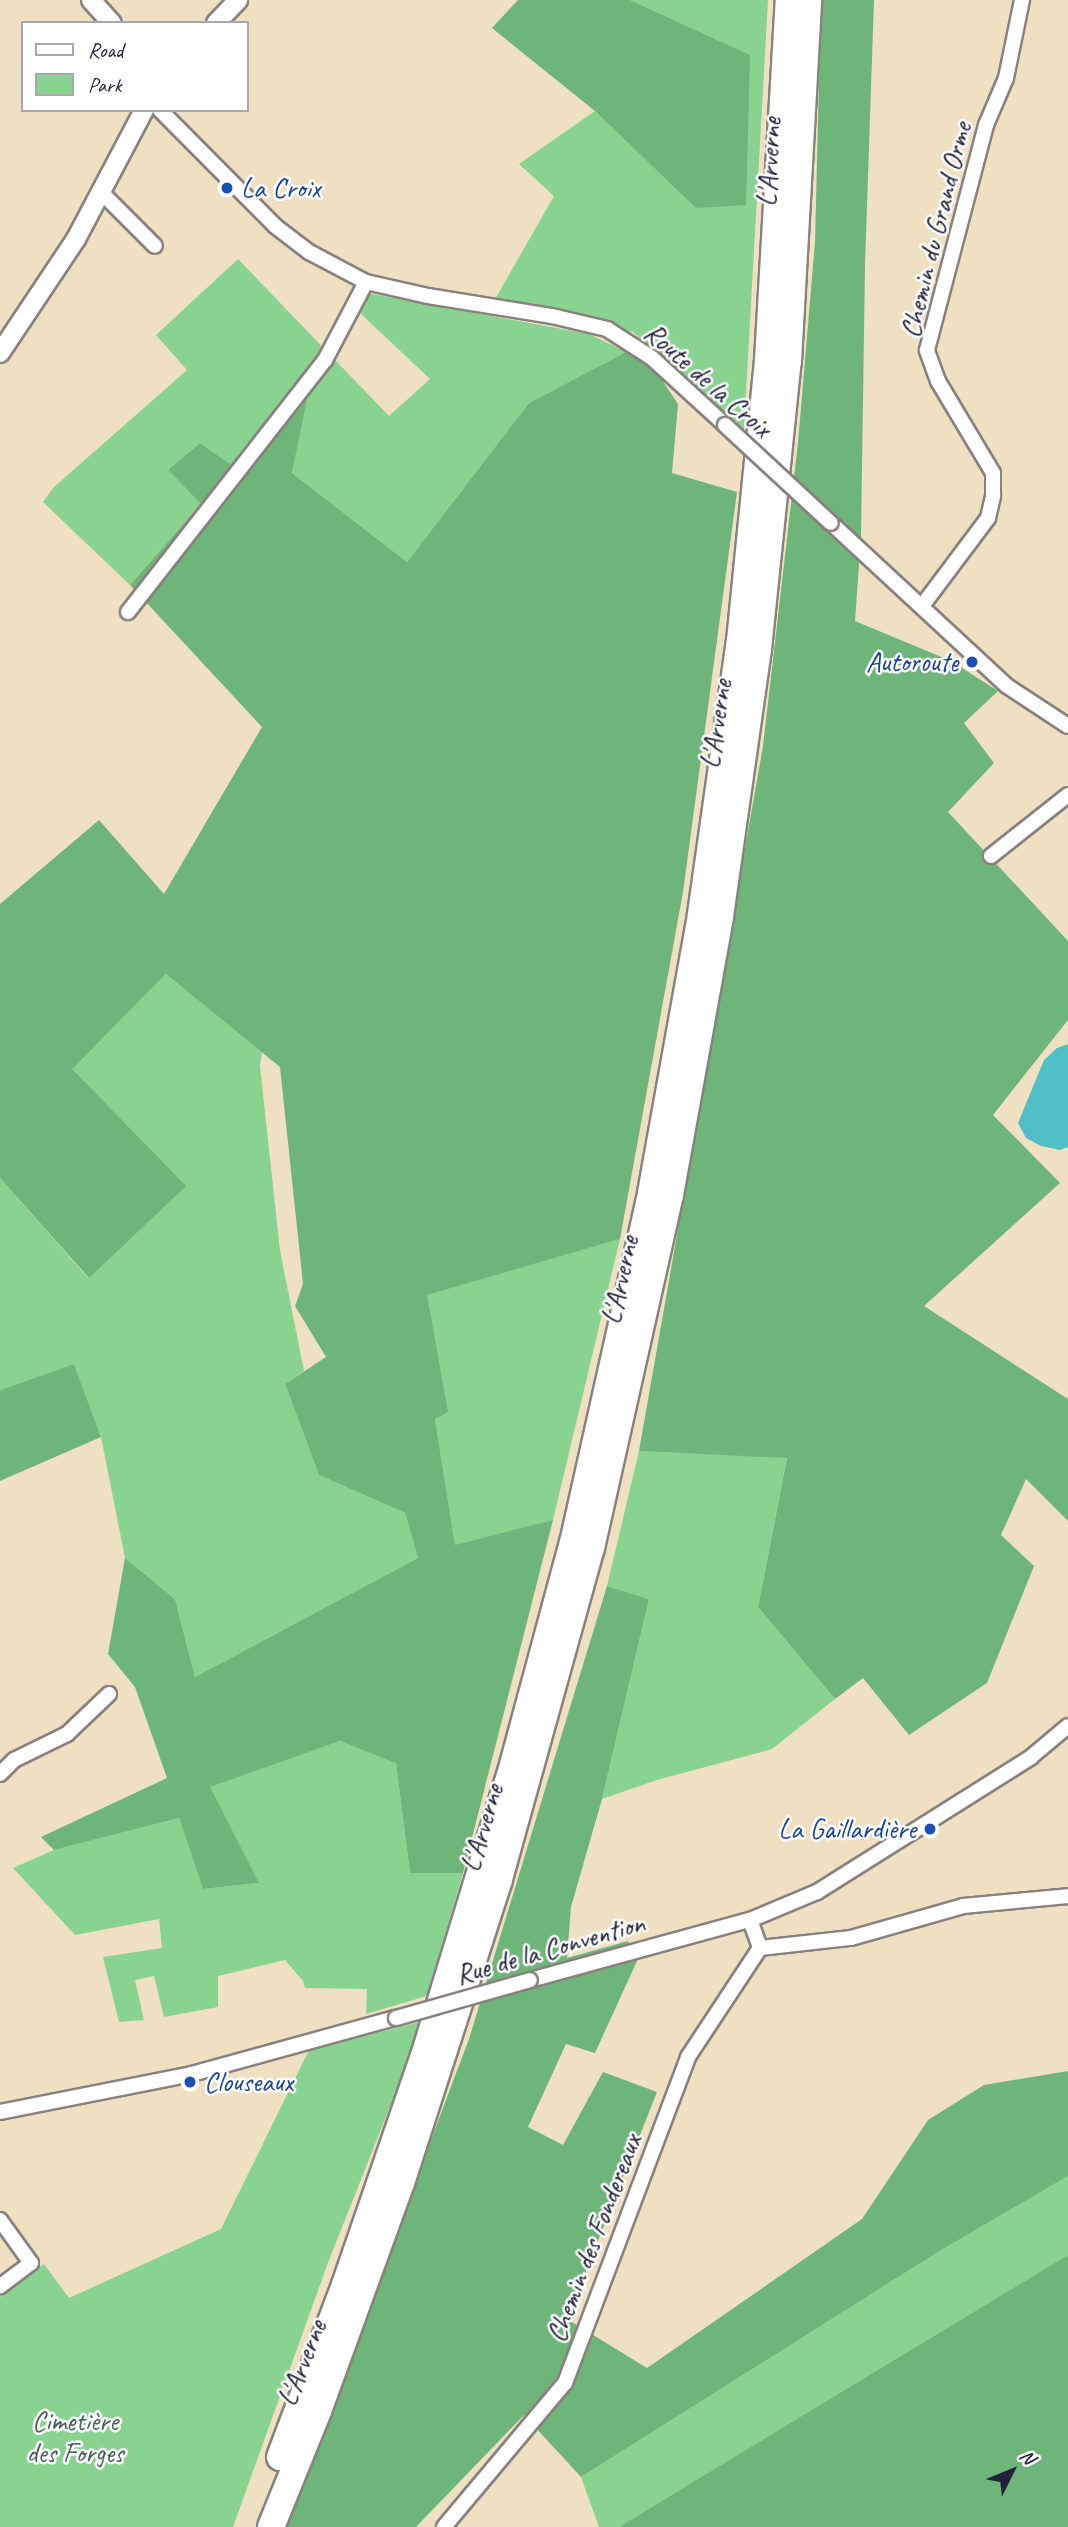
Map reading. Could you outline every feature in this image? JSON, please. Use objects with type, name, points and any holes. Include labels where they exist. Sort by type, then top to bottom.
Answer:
[{"type":"highway","name":"L'Arverne","points":[[253,2527],[363,2235],[456,1956],[553,1617],[627,1307],[692,968],[740,641],[771,319],[789,0]]},
{"type":"highway","name":"L'Arverne","points":[[271,2527],[318,2411],[397,2195],[499,1880],[594,1536],[670,1195],[720,916],[758,649],[788,361],[808,0]]},
{"type":"street","points":[[91,0],[110,21]]},
{"type":"street","points":[[218,21],[237,0]]},
{"type":"street","name":"Chemin du Grand Orme","points":[[922,606],[988,518],[993,496],[993,473],[938,381],[927,350],[986,125],[1006,78],[1022,0]]},
{"type":"street","points":[[0,353],[69,251],[143,112]]},
{"type":"street","name":"Route de la Croix","points":[[162,112],[275,226],[309,251],[366,282],[428,296],[552,316],[607,329],[653,358],[1007,686],[1068,726]]},
{"type":"street","points":[[101,192],[156,246]]},
{"type":"street","points":[[128,612],[326,360],[366,282]]},
{"type":"street","points":[[991,856],[1068,795]]},
{"type":"street","points":[[0,1774],[14,1760],[67,1734],[109,1693]]},
{"type":"street","name":"Rue de la Convention","points":[[0,2112],[192,2074],[750,1920],[817,1892],[1031,1757],[1068,1726]]},
{"type":"street","points":[[750,1920],[760,1948],[851,1938],[963,1906],[1068,1896]]},
{"type":"street","name":"Chemin des Fondereaux","points":[[444,2527],[565,2383],[688,2057],[760,1948]]},
{"type":"street","points":[[0,2220],[31,2263],[0,2286]]},
{"type":"green space","points":[[518,0],[630,0],[750,55],[746,205],[696,208],[595,111],[492,28]]},
{"type":"green space","points":[[630,0],[768,0],[744,429],[633,332],[494,301],[554,196],[519,164],[595,111],[696,207],[747,54]]},
{"type":"green space","points":[[821,0],[874,0],[865,265],[861,537],[855,621],[951,661],[998,691],[964,723],[994,763],[948,812],[1068,941],[1068,1020],[993,1115],[1060,1183],[924,1306],[1068,1399],[1068,1521],[1026,1479],[1001,1535],[1034,1566],[987,1683],[909,1735],[863,1678],[835,1699],[758,1607],[787,1458],[639,1451],[763,746],[798,443],[815,242]]},
{"type":"green space","points":[[238,259],[389,416],[430,379],[361,314],[367,293],[589,334],[626,352],[529,403],[407,562],[292,473],[306,400],[246,475],[200,443],[168,470],[201,504],[130,585],[43,502],[53,488],[187,370],[156,335]]},
{"type":"green space","points":[[626,352],[658,374],[678,404],[672,473],[737,492],[683,892],[620,1239],[427,1295],[448,1412],[435,1419],[455,1545],[553,1520],[463,1873],[410,1873],[396,1763],[340,1741],[210,1787],[259,1883],[203,1889],[179,1818],[54,1850],[41,1837],[167,1778],[135,1687],[108,1654],[125,1558],[175,1599],[195,1677],[418,1558],[405,1513],[319,1475],[285,1384],[326,1357],[295,1306],[303,1284],[280,1067],[166,974],[72,1069],[186,1186],[89,1278],[0,1178],[0,904],[99,820],[164,894],[262,727],[130,585],[201,504],[168,470],[200,443],[246,475],[307,399],[292,473],[407,562],[529,403]]},
{"type":"green space","points":[[166,974],[262,1052],[260,1066],[280,1251],[304,1371],[285,1384],[319,1475],[405,1513],[418,1558],[195,1677],[175,1599],[125,1558],[101,1437],[74,1364],[0,1390],[0,1178],[88,1278],[185,1186],[71,1069]]},
{"type":"green space","points":[[620,1239],[553,1520],[455,1546],[435,1419],[426,1295]]},
{"type":"green space","points":[[74,1364],[101,1437],[0,1481],[0,1390]]},
{"type":"green space","points":[[639,1451],[787,1457],[758,1607],[835,1699],[772,1749],[657,1780],[602,1799],[649,1599],[607,1586]]},
{"type":"green space","points":[[607,1586],[649,1599],[602,1799],[571,1907],[567,1958],[628,1941],[637,1961],[595,2053],[566,2044],[528,2127],[563,2145],[603,2072],[657,2092],[567,2319],[647,2368],[862,2219],[928,2120],[984,2085],[1068,2071],[1068,2176],[938,2252],[581,2477],[524,2415],[416,2527],[285,2527],[469,2039]]},
{"type":"green space","points":[[340,1741],[396,1762],[410,1873],[463,1873],[427,1996],[366,2014],[367,1989],[305,1988],[303,1981],[285,1960],[218,1976],[218,2007],[164,2017],[154,1976],[135,1980],[144,2020],[119,2022],[103,1957],[162,1948],[159,1919],[75,1935],[13,1868],[54,1850],[179,1818],[203,1889],[258,1883],[209,1787]]},
{"type":"green space","name":"Cimetière des Forges","points":[[424,2021],[329,2260],[233,2527],[0,2527],[0,2297],[44,2264],[69,2298],[221,2229],[309,2050]]},
{"type":"green space","points":[[1068,2176],[1068,2255],[804,2416],[1068,2527],[684,2488],[619,2527],[599,2527],[581,2477],[938,2252]]},
{"type":"green space","points":[[1068,2255],[1068,2527],[619,2527]]},
{"type":"water","points":[[1068,1044],[1068,1147],[1060,1150],[1041,1146],[1026,1138],[1018,1123],[1044,1060],[1057,1048]]},
{"type":"place","name":"La Croix","points":[[227,188]]},
{"type":"place","name":"Autoroute","points":[[972,662]]},
{"type":"place","name":"La Gaillardière","points":[[930,1829]]},
{"type":"place","name":"Clouseaux","points":[[190,2082]]}]
